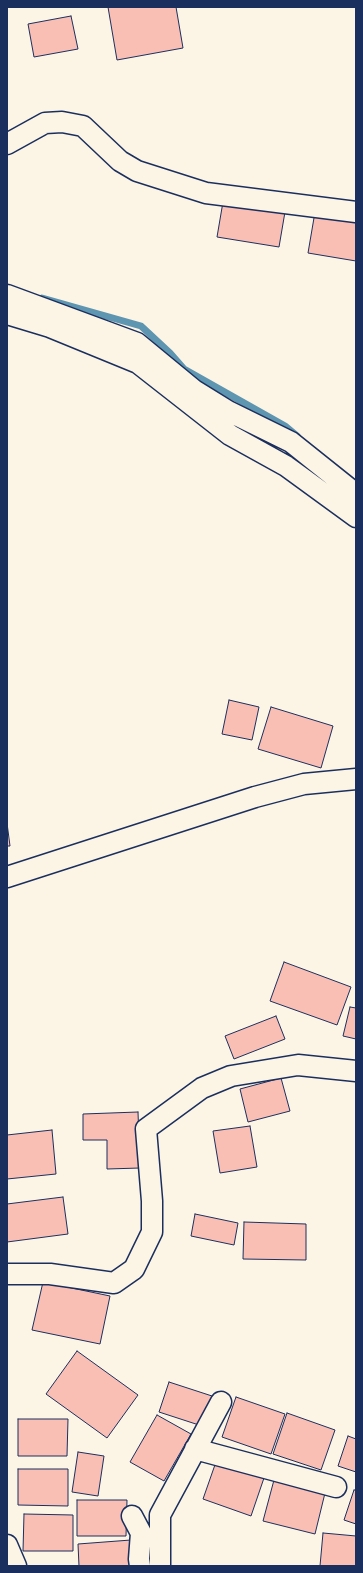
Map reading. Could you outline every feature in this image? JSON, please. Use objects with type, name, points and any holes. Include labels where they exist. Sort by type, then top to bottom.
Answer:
[{"type":"street","points":[[7,144],[45,123],[62,122],[83,126],[120,161],[137,171],[206,193],[356,212]]},
{"type":"street","points":[[7,295],[137,343],[194,390],[228,412],[291,442],[356,494]]},
{"type":"street","points":[[7,314],[50,327],[138,363],[230,435],[286,466],[356,517]]},
{"type":"street","points":[[7,877],[255,797],[304,784],[356,779]]},
{"type":"street","points":[[7,1274],[50,1274],[114,1283],[134,1270],[152,1232],[152,1201],[146,1129],[202,1088],[231,1076],[298,1065],[356,1071]]},
{"type":"street","points":[[160,1566],[160,1515],[221,1402]]},
{"type":"street","points":[[195,1449],[336,1487]]},
{"type":"street","points":[[132,1516],[141,1533],[139,1559],[140,1566]]},
{"type":"street","points":[[7,1545],[16,1566]]},
{"type":"building","points":[[108,7],[176,7],[183,48],[117,60]]},
{"type":"building","points":[[71,16],[78,49],[34,57],[28,24]]},
{"type":"building","points":[[224,196],[286,206],[279,247],[217,237]]},
{"type":"building","points":[[315,212],[356,219],[356,261],[308,253]]},
{"type":"building","points":[[229,700],[259,707],[252,740],[222,734]]},
{"type":"building","points":[[271,707],[333,726],[321,768],[258,749]]},
{"type":"building","points":[[7,823],[10,846],[7,846]]},
{"type":"building","points":[[284,962],[351,987],[337,1025],[270,1001]]},
{"type":"building","points":[[350,1007],[356,1008],[356,1039],[343,1036]]},
{"type":"building","points":[[276,1016],[285,1039],[234,1059],[225,1036]]},
{"type":"building","points":[[281,1078],[290,1111],[248,1122],[240,1089]]},
{"type":"building","points":[[138,1112],[140,1168],[107,1169],[107,1140],[83,1140],[83,1114]]},
{"type":"building","points":[[250,1126],[257,1167],[220,1173],[213,1131]]},
{"type":"building","points":[[52,1130],[56,1174],[7,1179],[7,1135]]},
{"type":"building","points":[[63,1197],[68,1234],[7,1242],[7,1204]]},
{"type":"building","points":[[195,1214],[238,1223],[234,1245],[191,1236]]},
{"type":"building","points":[[244,1222],[306,1224],[306,1260],[243,1259]]},
{"type":"building","points":[[43,1282],[110,1296],[100,1344],[32,1330]]},
{"type":"building","points":[[77,1351],[138,1395],[107,1438],[46,1394]]},
{"type":"building","points":[[169,1382],[212,1396],[202,1426],[159,1412]]},
{"type":"building","points":[[236,1397],[285,1414],[271,1454],[222,1437]]},
{"type":"building","points":[[287,1413],[335,1430],[321,1470],[273,1454]]},
{"type":"building","points":[[157,1415],[191,1434],[164,1481],[130,1462]]},
{"type":"building","points":[[18,1419],[68,1419],[67,1456],[18,1456]]},
{"type":"building","points":[[348,1436],[356,1439],[356,1472],[338,1466]]},
{"type":"building","points":[[78,1452],[104,1456],[98,1496],[72,1492]]},
{"type":"building","points":[[217,1459],[265,1475],[251,1516],[203,1499]]},
{"type":"building","points":[[18,1469],[68,1469],[68,1506],[18,1505]]},
{"type":"building","points":[[274,1480],[325,1493],[315,1534],[263,1521]]},
{"type":"building","points":[[354,1490],[356,1490],[356,1524],[344,1520]]},
{"type":"building","points":[[77,1500],[127,1500],[126,1536],[77,1536]]},
{"type":"building","points":[[24,1514],[73,1515],[73,1551],[23,1551]]},
{"type":"building","points":[[323,1533],[356,1536],[356,1566],[320,1566]]},
{"type":"building","points":[[131,1540],[132,1566],[79,1566],[78,1544]]},
{"type":"waterway","points":[[42,298],[141,326],[170,353],[184,369],[285,426],[297,436]]}]
